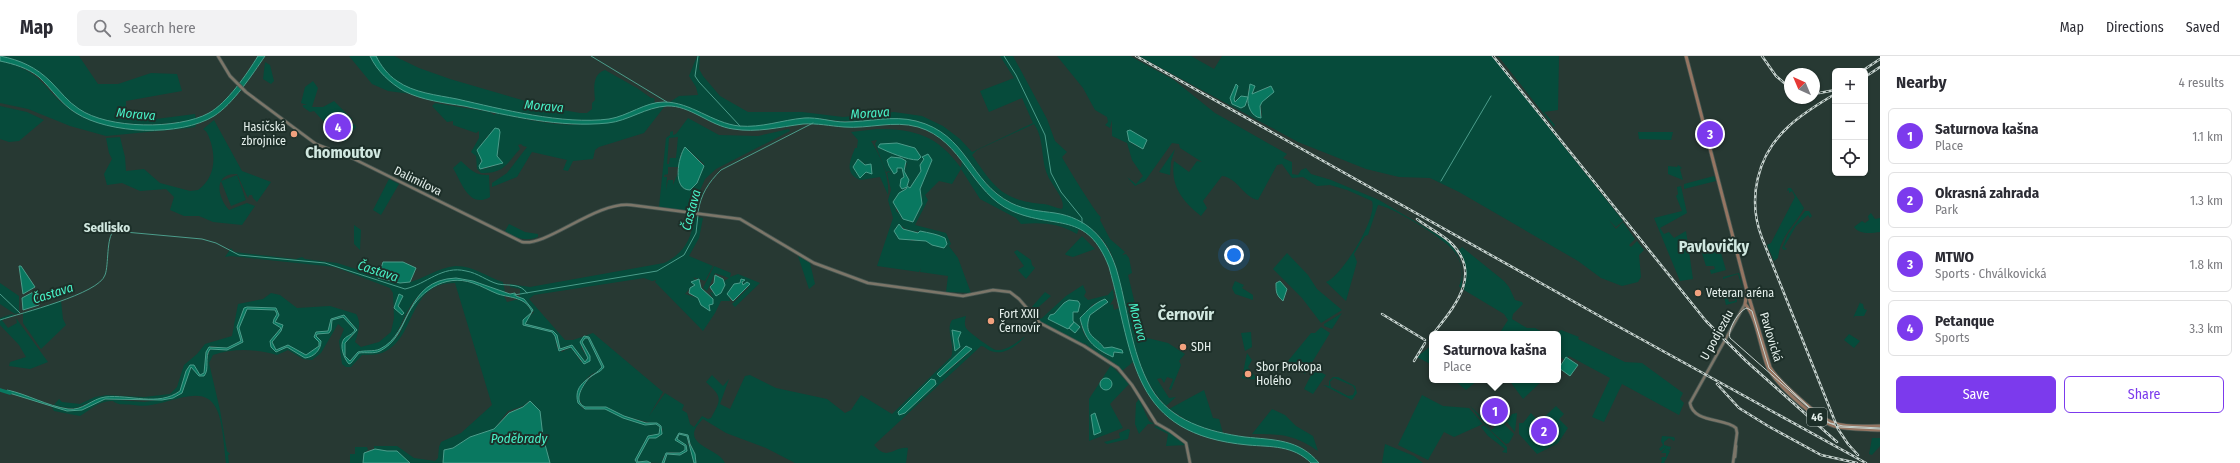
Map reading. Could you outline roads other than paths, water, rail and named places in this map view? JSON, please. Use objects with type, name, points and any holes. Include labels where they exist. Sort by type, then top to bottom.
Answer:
[{"type":"main road","name":"Dalimilova","points":[[218,56],[235,81],[245,92],[318,145],[352,158],[520,241],[528,243],[537,241],[592,214],[624,204],[740,220],[814,263],[868,283],[957,296],[971,296],[993,290],[1010,292],[1040,323],[1084,346],[1118,368],[1158,425],[1170,431],[1185,442],[1190,463]]},
{"type":"main road","name":"Pavlovická","points":[[1686,56],[1747,291],[1771,371]]},
{"type":"main road","name":"U podjezdu","points":[[1733,463],[1737,432],[1734,426],[1710,420],[1692,410],[1691,401],[1745,303],[1747,291]]},
{"type":"main road","points":[[1745,303],[1750,305],[1753,313]]},
{"type":"main road","name":"Pavlovická","points":[[1753,313],[1754,321],[1771,371]]},
{"type":"main road","name":"46","points":[[1771,371],[1829,421],[1844,425],[1880,426]]},
{"type":"main road","name":"46","points":[[1771,371],[1781,385],[1826,423],[1839,427],[1880,430]]},
{"type":"water","points":[[0,56],[21,62],[34,68],[51,82],[75,106],[92,116],[125,124],[143,125],[180,122],[196,119],[209,113],[230,95],[258,56],[265,56],[235,97],[214,116],[200,123],[183,127],[164,130],[145,130],[125,129],[107,125],[90,120],[76,113],[61,101],[39,77],[21,67],[0,61]]},
{"type":"water","points":[[370,56],[376,56],[385,70],[397,81],[418,91],[552,118],[572,120],[609,119],[650,104],[664,102],[683,105],[720,121],[739,126],[756,126],[809,118],[845,122],[907,119],[933,127],[947,136],[958,147],[986,183],[997,194],[1011,203],[1022,207],[1077,219],[1094,231],[1101,239],[1107,247],[1116,268],[1134,344],[1144,374],[1151,388],[1169,409],[1180,417],[1204,428],[1231,435],[1276,440],[1294,445],[1303,449],[1319,463],[1311,463],[1304,457],[1289,450],[1209,438],[1180,426],[1159,408],[1144,387],[1133,361],[1109,267],[1100,249],[1091,237],[1080,229],[1069,225],[1028,217],[1012,211],[998,203],[986,192],[946,143],[933,134],[918,127],[899,124],[844,127],[803,124],[759,130],[742,130],[716,124],[684,109],[667,106],[652,109],[623,120],[608,123],[572,124],[536,120],[418,97],[399,88],[384,76],[376,67]]},
{"type":"water","points":[[1236,84],[1238,86],[1234,99],[1235,102],[1241,96],[1248,97],[1245,106],[1241,108],[1232,104],[1230,98]]},
{"type":"water","points":[[1250,84],[1255,86],[1252,94],[1271,86],[1274,92],[1262,102],[1260,106],[1261,118],[1252,113],[1250,110],[1248,97]]},
{"type":"water","points":[[495,128],[499,129],[500,132],[497,156],[503,163],[480,169],[479,166],[482,161],[477,150]]},
{"type":"water","points":[[1130,130],[1147,140],[1143,149],[1129,141],[1127,131]]},
{"type":"water","points":[[897,143],[915,148],[921,157],[918,160],[909,159],[878,147],[880,144]]},
{"type":"water","points":[[685,147],[704,166],[697,183],[690,190],[684,189],[681,185],[678,172],[680,158]]},
{"type":"water","points":[[928,154],[932,160],[920,189],[922,204],[913,222],[903,219],[893,202],[899,193],[907,187],[902,189],[900,186],[901,179],[904,177],[902,168],[897,168],[897,172],[894,174],[887,160],[891,157],[901,158],[906,161],[904,171],[909,180],[907,186],[910,188],[921,171],[920,165],[924,159],[922,157]]},
{"type":"water","points":[[858,159],[865,165],[871,164],[872,174],[866,172],[860,178],[853,167]]},
{"type":"water","points":[[899,224],[903,229],[918,233],[920,231],[945,238],[947,244],[944,248],[932,245],[926,241],[899,239],[894,231]]},
{"type":"water","points":[[383,262],[403,262],[416,268],[410,282],[400,283],[378,278]]},
{"type":"water","points":[[19,266],[21,266],[35,287],[23,294]]},
{"type":"water","points":[[715,275],[723,279],[725,285],[721,293],[716,296],[710,287],[714,283]]},
{"type":"water","points":[[456,278],[473,281],[510,294],[515,293],[516,296],[524,299],[533,310],[532,312],[526,303],[522,301],[513,297],[498,294],[473,283],[452,281],[442,283],[433,287],[417,300],[399,332],[389,345],[378,352],[359,353],[349,364],[344,355],[342,345],[344,339],[355,330],[343,317],[332,320],[331,330],[329,333],[317,334],[316,336],[321,341],[320,347],[314,355],[305,358],[287,347],[276,352],[271,347],[270,341],[281,328],[273,323],[277,314],[275,310],[247,309],[239,328],[243,342],[227,350],[210,349],[207,356],[207,370],[204,376],[199,376],[191,367],[182,393],[173,398],[162,400],[105,399],[82,410],[67,411],[6,392],[7,390],[15,392],[68,409],[83,407],[95,400],[105,397],[153,399],[171,396],[180,391],[186,371],[190,365],[194,365],[200,375],[204,373],[206,352],[209,347],[227,348],[241,341],[237,327],[244,308],[247,307],[276,308],[279,315],[275,322],[283,325],[281,331],[272,342],[276,350],[288,345],[306,355],[319,346],[319,342],[314,337],[316,332],[328,331],[331,319],[344,315],[357,330],[345,343],[345,356],[350,361],[358,352],[380,349],[391,341],[418,297],[427,288],[439,281]]},
{"type":"water","points":[[699,279],[701,288],[713,299],[713,304],[709,305],[710,311],[701,305],[698,298],[689,293],[690,288],[695,285],[691,282]]},
{"type":"water","points":[[741,279],[745,280],[742,282],[743,285],[747,282],[750,284],[733,301],[727,294],[734,284],[740,283]]},
{"type":"water","points":[[1280,281],[1287,289],[1283,301],[1276,291],[1276,283]]},
{"type":"water","points":[[37,290],[39,305],[23,310],[22,298]]},
{"type":"water","points":[[399,294],[403,296],[398,306],[404,313],[402,315],[394,308]]},
{"type":"water","points":[[1105,299],[1108,302],[1090,315],[1088,327],[1091,335],[1104,348],[1112,347],[1122,350],[1123,353],[1114,352],[1113,357],[1095,347],[1087,338],[1080,318],[1094,305]]},
{"type":"water","points":[[1069,300],[1078,301],[1080,304],[1078,312],[1073,312],[1073,321],[1080,327],[1075,333],[1069,328],[1074,322],[1068,329],[1048,319],[1050,315],[1054,314],[1064,303]]},
{"type":"water","points":[[532,312],[525,324],[553,331],[557,335],[560,349],[572,345],[585,362],[588,358],[580,342],[584,336],[589,337],[604,367],[601,371],[594,375],[602,367],[588,338],[585,338],[582,342],[590,356],[590,361],[584,364],[571,347],[559,351],[555,336],[552,332],[523,325],[523,320]]},
{"type":"water","points":[[952,330],[961,332],[958,339],[960,347],[955,351]]},
{"type":"water","points":[[966,346],[972,349],[940,377],[937,374]]},
{"type":"water","points":[[1566,357],[1578,365],[1570,376],[1561,369],[1561,365]]},
{"type":"water","points":[[590,377],[582,389],[579,397],[579,401],[585,407],[606,407],[624,416],[646,423],[657,423],[661,426],[662,434],[656,438],[649,438],[637,460],[638,462],[647,461],[651,463],[637,463],[635,460],[648,436],[659,434],[660,427],[656,424],[645,425],[623,418],[605,409],[585,409],[578,403],[577,396],[581,385]]},
{"type":"water","points":[[1104,378],[1108,378],[1112,384],[1108,390],[1104,390],[1100,386],[1100,382]]},
{"type":"water","points":[[931,379],[935,380],[936,384],[905,413],[899,415],[898,412]]},
{"type":"water","name":"Poděbrady","points":[[530,401],[540,411],[543,437],[550,463],[443,463],[444,450],[453,448],[470,437],[494,429],[509,413],[523,407]]},
{"type":"water","points":[[1095,413],[1101,432],[1094,435],[1091,415]]},
{"type":"water","points":[[679,433],[688,435],[690,444],[695,454],[696,463],[694,463],[687,436],[679,434],[677,439],[686,445],[687,451],[680,455],[667,454],[664,463],[662,463],[666,453],[680,453],[685,450],[685,446],[675,440]]},
{"type":"water","points":[[375,449],[397,451],[410,463],[363,463],[364,453]]},
{"type":"waterway","points":[[591,56],[667,102]]},
{"type":"waterway","points":[[698,56],[695,76],[740,126]]},
{"type":"waterway","points":[[1004,56],[1016,75],[1045,135],[1051,173],[1061,192],[1082,218],[1082,223]]},
{"type":"waterway","points":[[1441,181],[1491,96]]},
{"type":"waterway","name":"Častava","points":[[698,212],[706,189],[721,170],[813,123]]},
{"type":"waterway","name":"Častava","points":[[514,295],[657,271],[684,255],[696,233],[698,215]]},
{"type":"waterway","name":"Častava","points":[[0,320],[75,296],[100,282],[105,275],[111,234],[114,231],[202,239],[216,243],[239,255],[325,263],[405,289],[413,287],[442,273],[457,270],[475,273],[498,284],[518,286],[527,293]]},
{"type":"waterway","points":[[0,294],[20,313]]},
{"type":"waterway","points":[[0,390],[10,393]]},
{"type":"tram line","points":[[1880,428],[1843,426],[1830,423],[1820,417],[1769,368],[1752,311],[1747,308],[1737,316],[1730,330],[1730,338],[1824,421],[1840,427],[1880,429]]},
{"type":"railway","points":[[1136,56],[1603,318],[1866,463]]},
{"type":"railway","points":[[1493,56],[1706,321],[1746,361],[1837,442]]},
{"type":"railway","points":[[1762,56],[1776,76],[1784,83]]},
{"type":"railway","points":[[1866,68],[1880,59]]},
{"type":"railway","points":[[1868,75],[1880,67]]},
{"type":"railway","points":[[1820,93],[1832,91]]},
{"type":"railway","points":[[1832,96],[1798,118],[1777,139],[1768,152],[1758,179],[1755,193],[1755,208],[1762,238],[1838,429],[1848,444],[1858,455]]},
{"type":"railway","points":[[1417,219],[1450,242],[1460,254],[1465,266],[1465,278],[1457,301],[1435,331]]},
{"type":"railway","points":[[1382,314],[1425,340]]},
{"type":"railway","points":[[1414,361],[1425,343]]},
{"type":"railway","points":[[1717,384],[1739,408],[1768,426],[1821,455],[1857,463]]},
{"type":"place","name":"Petanque","points":[[338,127]]},
{"type":"place","name":"Hasičská zbrojnice","points":[[294,134]]},
{"type":"place","name":"MTWO","points":[[1710,134]]},
{"type":"place","name":"Veteran aréna","points":[[1698,293]]},
{"type":"place","name":"Fort XXII Černovír","points":[[991,321]]},
{"type":"place","name":"SDH","points":[[1183,347]]},
{"type":"place","name":"Sbor Prokopa Holého","points":[[1248,374]]},
{"type":"place","name":"Saturnova kašna","points":[[1495,411]]},
{"type":"place","name":"Okrasná zahrada","points":[[1544,431]]},
{"type":"district","name":"Chomoutov","points":[[343,152]]},
{"type":"district","name":"Sedlisko","points":[[107,227]]},
{"type":"district","name":"Pavlovičky","points":[[1714,246]]},
{"type":"district","name":"Černovír","points":[[1186,314]]},
{"type":"water label","name":"Morava","points":[[544,106]]},
{"type":"water label","name":"Morava","points":[[870,113]]},
{"type":"water label","name":"Morava","points":[[136,114]]},
{"type":"water label","name":"Morava","points":[[1138,322]]}]
